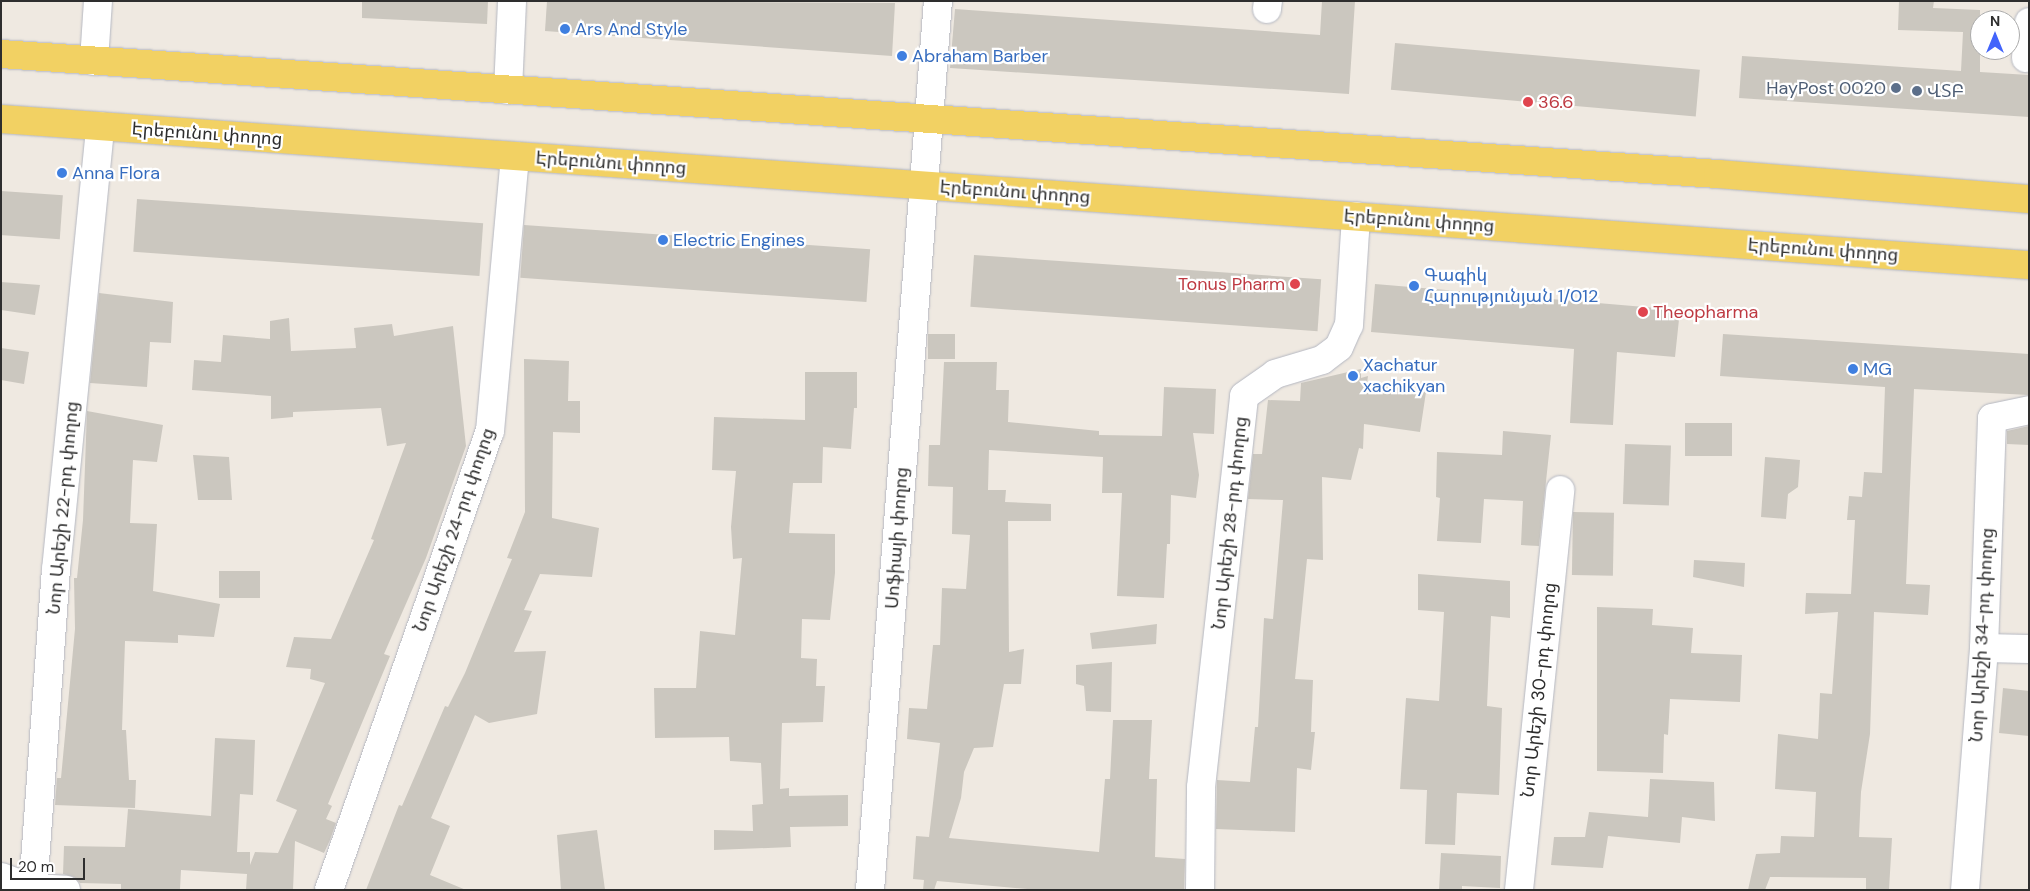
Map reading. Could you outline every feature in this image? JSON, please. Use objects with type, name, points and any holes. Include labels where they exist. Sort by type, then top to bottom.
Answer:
[{"type":"main road","points":[[1,54],[2029,199]]},
{"type":"main road","name":"Էրեբունու փողոց","points":[[1,119],[2029,265]]},
{"type":"street","points":[[94,61],[98,1]]},
{"type":"street","points":[[508,90],[512,1]]},
{"type":"street","points":[[930,119],[938,1]]},
{"type":"street","points":[[2026,58],[2029,22]]},
{"type":"street","name":"Սոֆիայի փողոց","points":[[870,890],[930,119]]},
{"type":"street","name":"Նոր Արեշի 22-րդ փողոց","points":[[32,889],[56,570],[100,126]]},
{"type":"street","name":"Նոր Արեշի 24-րդ փողոց","points":[[329,890],[490,431],[515,156]]},
{"type":"street","name":"Նոր Արեշի 28-րդ փողոց","points":[[1200,890],[1200,787],[1244,396],[1275,374],[1322,360],[1339,346],[1349,325],[1356,216]]},
{"type":"street","name":"Նոր Արեշի 34-րդ փողոց","points":[[1965,890],[1984,648],[1992,418],[2029,410]]},
{"type":"street","name":"Նոր Արեշի 30-րդ փողոց","points":[[1519,890],[1560,490]]},
{"type":"street","points":[[1984,648],[2029,650]]},
{"type":"street","points":[[1,877],[32,889],[66,890]]},
{"type":"building","points":[[362,1],[488,1],[487,24],[362,18]]},
{"type":"building","points":[[547,1],[895,3],[892,56],[545,31]]},
{"type":"building","points":[[1322,1],[1355,1],[1349,94],[950,68],[955,9],[1320,35]]},
{"type":"building","points":[[1899,1],[1934,1],[1933,8],[1980,10],[1970,10],[1970,60],[1980,60],[1980,72],[2029,75],[2029,117],[1739,98],[1742,56],[1961,71],[1963,32],[1898,30]]},
{"type":"building","points":[[1395,43],[1700,70],[1696,116],[1391,90]]},
{"type":"building","points":[[1,191],[63,195],[60,239],[1,235]]},
{"type":"building","points":[[137,199],[483,223],[479,276],[133,252]]},
{"type":"building","points":[[524,225],[870,249],[866,302],[520,278]]},
{"type":"building","points":[[974,255],[1321,279],[1318,331],[970,307]]},
{"type":"building","points":[[1,282],[40,285],[35,315],[1,310]]},
{"type":"building","points":[[1375,284],[1680,310],[1675,357],[1617,352],[1613,425],[1570,423],[1574,349],[1371,332]]},
{"type":"building","points":[[99,293],[173,302],[171,343],[150,342],[147,387],[90,383]]},
{"type":"building","points":[[289,318],[291,351],[356,348],[354,328],[392,324],[394,336],[453,326],[466,446],[426,558],[384,654],[390,656],[328,804],[332,806],[326,819],[336,823],[330,840],[324,853],[295,841],[293,890],[246,890],[247,874],[181,870],[180,889],[131,890],[121,889],[121,884],[80,883],[74,877],[63,874],[64,846],[125,847],[128,809],[211,816],[215,738],[255,740],[253,795],[240,794],[237,852],[250,852],[250,865],[255,852],[278,853],[297,810],[276,801],[325,683],[310,679],[311,669],[286,667],[294,637],[331,639],[374,540],[371,539],[406,443],[387,446],[381,408],[293,412],[293,417],[271,419],[271,396],[192,390],[194,360],[221,362],[223,335],[270,339],[270,321]]},
{"type":"building","points":[[928,334],[955,334],[955,359],[928,359]]},
{"type":"building","points":[[1723,334],[2029,354],[2029,395],[1914,389],[1906,584],[1930,585],[1928,615],[1874,612],[1870,734],[1861,792],[1859,837],[1892,838],[1889,890],[1866,890],[1866,878],[1770,877],[1765,890],[1748,890],[1756,854],[1780,853],[1781,836],[1814,837],[1816,792],[1775,789],[1778,734],[1818,739],[1820,693],[1832,694],[1838,612],[1805,614],[1806,593],[1851,594],[1855,520],[1847,520],[1849,496],[1862,497],[1864,472],[1882,473],[1885,387],[1720,376]]},
{"type":"building","points":[[1,348],[29,352],[24,384],[1,380]]},
{"type":"building","points":[[524,359],[569,361],[568,401],[580,401],[580,433],[553,432],[552,518],[599,528],[592,577],[540,574],[524,610],[532,611],[514,652],[546,651],[537,714],[489,723],[475,715],[431,818],[450,826],[430,875],[466,890],[366,890],[399,805],[402,806],[445,706],[448,707],[465,673],[512,559],[507,558],[525,512]]},
{"type":"building","points":[[944,362],[997,362],[996,390],[1009,390],[1008,422],[1099,431],[1099,435],[1162,436],[1164,387],[1216,389],[1214,434],[1193,433],[1199,475],[1196,498],[1171,495],[1170,544],[1167,544],[1164,598],[1117,596],[1122,493],[1102,493],[1103,457],[989,450],[988,490],[1006,490],[1005,502],[1051,504],[1051,521],[1008,521],[1009,652],[1024,649],[1021,684],[1004,684],[993,747],[974,748],[964,772],[961,798],[949,838],[1099,852],[1105,779],[1110,779],[1113,720],[1152,720],[1149,779],[1157,779],[1155,857],[1185,859],[1184,890],[1039,890],[937,881],[934,890],[923,890],[924,880],[913,879],[916,836],[929,837],[940,743],[907,739],[909,708],[927,709],[933,645],[940,645],[942,588],[966,589],[970,535],[952,534],[953,487],[928,486],[929,445],[940,445]]},
{"type":"building","points":[[1361,369],[1361,378],[1368,376],[1367,383],[1426,392],[1420,432],[1364,424],[1363,449],[1359,448],[1351,480],[1322,477],[1323,560],[1307,559],[1295,679],[1313,680],[1311,732],[1315,732],[1311,770],[1297,768],[1295,832],[1216,829],[1217,780],[1250,782],[1255,727],[1258,727],[1264,618],[1273,619],[1283,500],[1248,499],[1253,454],[1262,454],[1268,400],[1300,401],[1301,383]]},
{"type":"building","points":[[805,372],[857,372],[857,408],[854,408],[851,449],[823,447],[822,483],[793,483],[789,533],[835,534],[835,573],[830,620],[802,619],[801,658],[817,659],[816,686],[825,686],[823,722],[782,723],[780,789],[789,788],[789,796],[848,795],[848,826],[790,827],[791,847],[714,850],[714,830],[753,831],[752,805],[763,804],[761,763],[730,761],[729,737],[655,738],[654,688],[696,688],[700,631],[735,635],[742,558],[733,559],[731,527],[736,471],[712,470],[714,417],[805,420]]},
{"type":"building","points":[[87,411],[163,425],[157,462],[133,460],[130,523],[157,524],[153,591],[220,604],[214,637],[178,635],[178,643],[125,641],[122,730],[126,730],[129,780],[136,780],[135,808],[55,805],[57,778],[61,778],[75,629],[74,578],[77,578],[83,520]]},
{"type":"building","points":[[1685,423],[1732,423],[1732,456],[1685,456]]},
{"type":"building","points":[[2029,426],[2029,445],[2007,444],[2007,431]]},
{"type":"building","points":[[1503,431],[1551,435],[1539,546],[1521,545],[1523,501],[1484,499],[1481,543],[1437,541],[1440,498],[1436,497],[1437,452],[1502,455]]},
{"type":"building","points":[[1625,444],[1671,446],[1669,506],[1623,504]]},
{"type":"building","points":[[193,455],[229,457],[232,500],[198,500]]},
{"type":"building","points":[[1765,457],[1800,460],[1798,487],[1788,494],[1786,519],[1761,517]]},
{"type":"building","points":[[1573,512],[1614,513],[1613,576],[1572,575]]},
{"type":"building","points":[[1694,560],[1745,563],[1744,587],[1693,577]]},
{"type":"building","points":[[219,571],[260,571],[260,598],[219,598]]},
{"type":"building","points":[[1418,574],[1510,581],[1510,618],[1491,616],[1487,706],[1502,708],[1499,795],[1457,793],[1455,845],[1425,844],[1427,790],[1400,789],[1406,698],[1439,701],[1444,612],[1418,610]]},
{"type":"building","points":[[1597,607],[1653,609],[1652,625],[1693,628],[1691,653],[1742,655],[1740,702],[1670,699],[1668,735],[1664,734],[1663,773],[1597,771]]},
{"type":"building","points":[[1157,624],[1156,644],[1092,649],[1090,633]]},
{"type":"building","points":[[1112,662],[1111,712],[1086,711],[1084,686],[1076,684],[1076,665]]},
{"type":"building","points":[[2003,688],[2029,691],[2029,736],[1999,733]]},
{"type":"building","points":[[1650,779],[1714,782],[1715,821],[1682,817],[1680,843],[1608,836],[1603,868],[1551,865],[1554,837],[1585,837],[1589,812],[1648,817]]},
{"type":"building","points":[[597,830],[605,890],[561,890],[557,835]]},
{"type":"building","points":[[1441,853],[1501,856],[1500,888],[1462,886],[1462,890],[1439,890]]},
{"type":"place","name":"Ars And Style","points":[[565,29]]},
{"type":"place","name":"Abraham Barber","points":[[902,56]]},
{"type":"place","name":"HayPost 0020","points":[[1896,88]]},
{"type":"place","name":"ՎՏԲ","points":[[1917,91]]},
{"type":"place","name":"36.6","points":[[1528,102]]},
{"type":"place","name":"Anna Flora","points":[[62,173]]},
{"type":"place","name":"Electric Engines","points":[[663,240]]},
{"type":"place","name":"Tonus Pharm","points":[[1295,284]]},
{"type":"place","name":"Գագիկ Հարությունյան 1/012","points":[[1414,286]]},
{"type":"place","name":"Theopharma","points":[[1643,312]]},
{"type":"place","name":"MG","points":[[1853,369]]},
{"type":"place","name":"Xachatur xachikyan","points":[[1353,376]]}]
